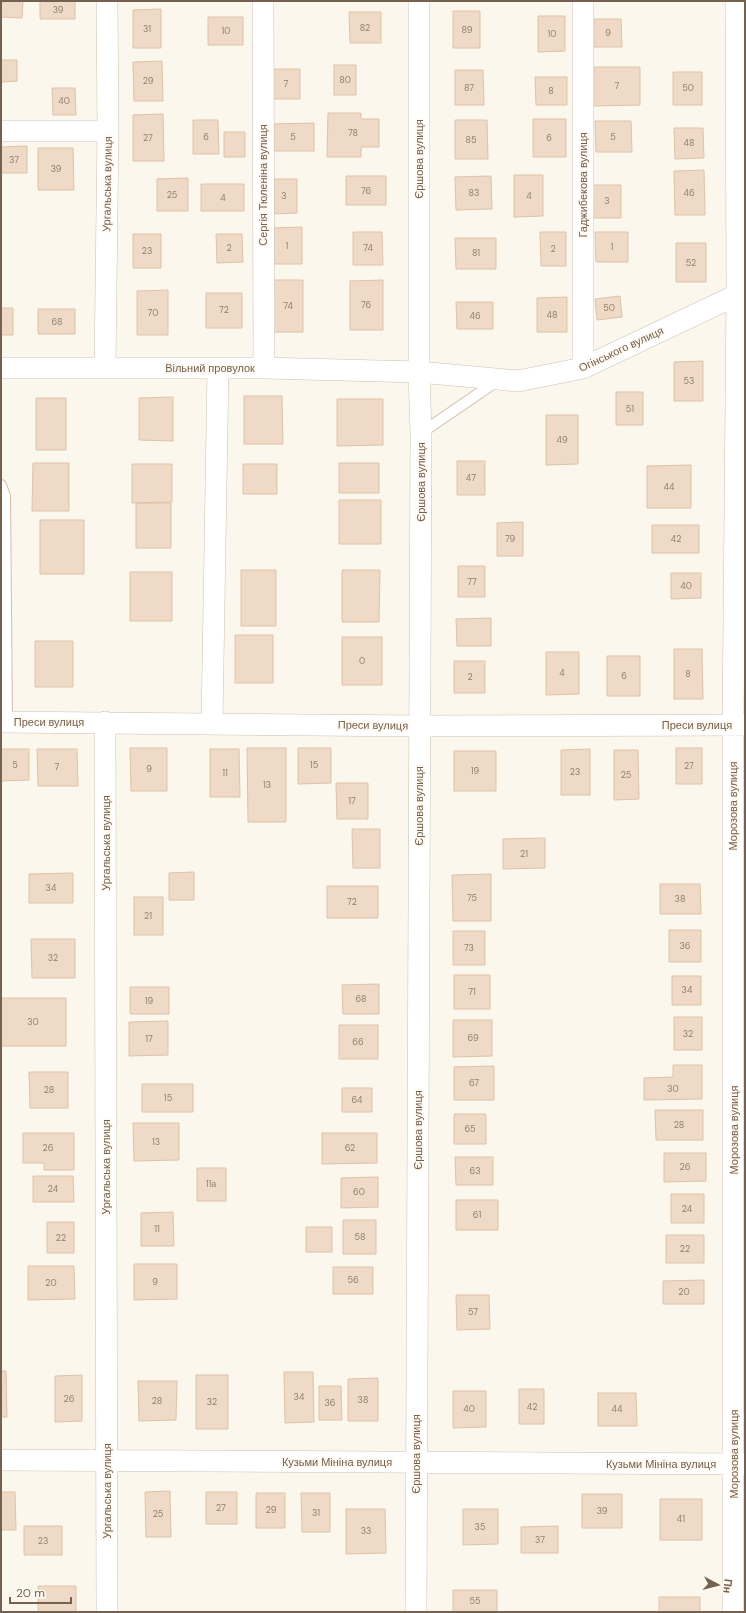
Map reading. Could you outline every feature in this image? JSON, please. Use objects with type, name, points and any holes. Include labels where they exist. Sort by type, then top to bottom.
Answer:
[{"type":"street","name":"Ургальська вулиця","points":[[105,368],[108,131],[107,1]]},
{"type":"street","name":"Сергія Тюленіна вулиця","points":[[263,1],[264,368]]},
{"type":"street","name":"Єршова вулиця","points":[[416,1612],[421,433],[418,372],[419,1]]},
{"type":"street","name":"Гаджибекова вулиця","points":[[583,1],[583,368]]},
{"type":"street","name":"Морозова вулиця","points":[[733,1612],[740,1464],[739,725],[741,293],[736,1]]},
{"type":"street","points":[[1,131],[108,131]]},
{"type":"street","name":"Огінського вулиця","points":[[418,372],[498,381],[518,381],[583,368],[741,293]]},
{"type":"street","name":"Вільний провулок","points":[[1,368],[264,368],[418,372]]},
{"type":"street","points":[[212,722],[218,368]]},
{"type":"street","name":"Преси вулиця","points":[[4,722],[212,722],[419,726],[739,725]]},
{"type":"street","name":"Ургальська вулиця","points":[[105,722],[108,1612]]},
{"type":"street","name":"Кузьми Мініна вулиця","points":[[1,1460],[740,1464]]},
{"type":"lane","points":[[421,433],[498,381]]},
{"type":"lane","points":[[1,485],[5,496],[4,722]]},
{"type":"building","points":[[1,1],[23,1],[22,18],[1,17]]},
{"type":"building","points":[[40,1],[75,1],[75,19],[40,19]]},
{"type":"building","points":[[161,9],[161,48],[133,48],[133,10]]},
{"type":"building","points":[[453,11],[480,11],[480,48],[453,48]]},
{"type":"building","points":[[349,12],[381,12],[381,43],[350,43]]},
{"type":"building","points":[[538,16],[565,16],[565,51],[538,52]]},
{"type":"building","points":[[208,17],[243,17],[243,45],[208,45]]},
{"type":"building","points":[[594,19],[621,19],[622,47],[594,47]]},
{"type":"building","points":[[1,60],[17,60],[17,81],[1,82]]},
{"type":"building","points":[[162,61],[163,101],[134,101],[133,62]]},
{"type":"building","points":[[334,65],[356,65],[356,95],[334,95]]},
{"type":"building","points":[[594,67],[640,67],[640,105],[594,106]]},
{"type":"building","points":[[272,69],[300,69],[300,99],[272,99]]},
{"type":"building","points":[[455,70],[483,70],[484,105],[455,105]]},
{"type":"building","points":[[673,72],[702,72],[702,105],[673,105]]},
{"type":"building","points":[[535,77],[567,77],[567,105],[536,105]]},
{"type":"building","points":[[52,88],[75,88],[76,115],[53,115]]},
{"type":"building","points":[[328,113],[361,113],[361,119],[379,119],[379,147],[361,147],[361,157],[327,157]]},
{"type":"building","points":[[163,114],[164,161],[133,161],[133,115]]},
{"type":"building","points":[[533,119],[566,119],[566,157],[533,157]]},
{"type":"building","points":[[193,120],[218,120],[219,154],[193,154]]},
{"type":"building","points":[[455,120],[487,120],[488,159],[455,159]]},
{"type":"building","points":[[595,121],[631,121],[632,152],[596,152]]},
{"type":"building","points":[[314,123],[314,151],[272,151],[272,124]]},
{"type":"building","points":[[674,128],[703,128],[704,158],[675,159]]},
{"type":"building","points":[[224,132],[245,132],[245,157],[224,157]]},
{"type":"building","points":[[27,146],[27,173],[1,173],[1,147]]},
{"type":"building","points":[[38,148],[73,148],[74,190],[38,190]]},
{"type":"building","points":[[704,170],[705,215],[675,215],[674,171]]},
{"type":"building","points":[[514,175],[543,175],[543,216],[514,217]]},
{"type":"building","points":[[346,176],[386,176],[386,205],[346,205]]},
{"type":"building","points":[[491,176],[492,209],[456,210],[455,177]]},
{"type":"building","points":[[188,178],[188,211],[157,211],[157,179]]},
{"type":"building","points":[[271,179],[297,179],[297,213],[271,214]]},
{"type":"building","points":[[201,184],[244,184],[244,211],[201,211]]},
{"type":"building","points":[[593,185],[621,185],[621,218],[594,218]]},
{"type":"building","points":[[302,227],[302,264],[272,264],[272,228]]},
{"type":"building","points":[[353,232],[382,232],[383,265],[353,265]]},
{"type":"building","points":[[540,232],[566,232],[566,266],[541,266]]},
{"type":"building","points":[[595,232],[628,232],[628,262],[596,262]]},
{"type":"building","points":[[133,234],[161,234],[161,268],[133,268]]},
{"type":"building","points":[[216,234],[242,234],[243,262],[217,263]]},
{"type":"building","points":[[455,238],[496,238],[496,269],[456,269]]},
{"type":"building","points":[[676,243],[706,243],[706,282],[676,282]]},
{"type":"building","points":[[272,280],[303,280],[303,332],[273,332]]},
{"type":"building","points":[[383,280],[383,330],[350,330],[350,281]]},
{"type":"building","points":[[168,290],[168,335],[137,335],[137,291]]},
{"type":"building","points":[[206,293],[242,293],[242,328],[206,328]]},
{"type":"building","points":[[620,296],[622,317],[597,320],[595,299]]},
{"type":"building","points":[[567,297],[567,332],[537,332],[537,298]]},
{"type":"building","points":[[456,302],[493,302],[493,329],[457,329]]},
{"type":"building","points":[[1,308],[13,308],[13,335],[1,335]]},
{"type":"building","points":[[38,309],[75,309],[75,334],[38,334]]},
{"type":"building","points":[[703,361],[703,401],[674,401],[674,362]]},
{"type":"building","points":[[616,392],[643,392],[643,425],[616,425]]},
{"type":"building","points":[[244,396],[282,396],[283,444],[244,444]]},
{"type":"building","points":[[173,397],[173,441],[139,440],[139,398]]},
{"type":"building","points":[[36,398],[66,398],[66,450],[36,450]]},
{"type":"building","points":[[337,399],[383,399],[383,445],[337,446]]},
{"type":"building","points":[[546,415],[578,415],[578,464],[546,465]]},
{"type":"building","points":[[457,461],[485,461],[485,495],[457,495]]},
{"type":"building","points":[[33,463],[69,463],[69,511],[32,511]]},
{"type":"building","points":[[339,463],[379,463],[379,493],[339,493]]},
{"type":"building","points":[[132,464],[172,464],[172,502],[132,503]]},
{"type":"building","points":[[243,464],[277,464],[277,494],[243,494]]},
{"type":"building","points":[[691,465],[691,508],[647,508],[647,466]]},
{"type":"building","points":[[339,500],[381,500],[381,544],[339,544]]},
{"type":"building","points":[[136,503],[171,503],[171,548],[136,548]]},
{"type":"building","points":[[40,520],[84,520],[84,574],[40,574]]},
{"type":"building","points":[[523,522],[523,556],[497,556],[497,523]]},
{"type":"building","points":[[652,525],[699,525],[699,553],[652,553]]},
{"type":"building","points":[[458,566],[485,566],[485,597],[458,597]]},
{"type":"building","points":[[241,570],[276,570],[276,626],[241,626]]},
{"type":"building","points":[[342,570],[380,570],[379,622],[342,622]]},
{"type":"building","points":[[130,572],[172,572],[172,621],[130,621]]},
{"type":"building","points":[[671,573],[701,573],[701,598],[671,599]]},
{"type":"building","points":[[491,618],[491,646],[457,646],[456,619]]},
{"type":"building","points":[[235,635],[273,635],[273,683],[235,683]]},
{"type":"building","points":[[342,637],[382,637],[382,685],[342,685]]},
{"type":"building","points":[[35,641],[73,641],[73,687],[35,687]]},
{"type":"building","points":[[674,649],[702,649],[703,699],[674,699]]},
{"type":"building","points":[[546,652],[579,652],[579,694],[546,695]]},
{"type":"building","points":[[607,656],[640,656],[640,696],[607,696]]},
{"type":"building","points":[[454,661],[485,661],[485,693],[454,693]]},
{"type":"building","points":[[130,748],[167,748],[167,791],[131,791]]},
{"type":"building","points":[[247,748],[286,748],[286,822],[248,822]]},
{"type":"building","points":[[298,748],[331,748],[331,783],[298,784]]},
{"type":"building","points":[[676,748],[702,748],[702,784],[676,784]]},
{"type":"building","points":[[1,749],[29,749],[29,780],[1,781]]},
{"type":"building","points":[[37,749],[77,749],[78,786],[38,786]]},
{"type":"building","points":[[210,749],[239,749],[240,797],[210,797]]},
{"type":"building","points":[[590,749],[590,795],[561,795],[561,750]]},
{"type":"building","points":[[614,750],[638,750],[639,799],[614,800]]},
{"type":"building","points":[[454,751],[496,751],[496,791],[454,791]]},
{"type":"building","points":[[336,783],[368,783],[368,819],[337,819]]},
{"type":"building","points":[[352,829],[380,829],[380,868],[353,868]]},
{"type":"building","points":[[545,838],[545,868],[503,869],[503,839]]},
{"type":"building","points":[[194,872],[194,900],[169,900],[169,873]]},
{"type":"building","points":[[73,873],[73,903],[29,903],[29,874]]},
{"type":"building","points":[[491,874],[491,921],[453,921],[452,875]]},
{"type":"building","points":[[660,884],[700,884],[701,914],[660,914]]},
{"type":"building","points":[[327,886],[378,886],[378,918],[327,918]]},
{"type":"building","points":[[134,897],[163,897],[163,935],[134,935]]},
{"type":"building","points":[[669,930],[701,930],[701,962],[669,962]]},
{"type":"building","points":[[453,931],[485,931],[485,965],[453,965]]},
{"type":"building","points":[[31,939],[75,939],[75,978],[32,978]]},
{"type":"building","points":[[454,975],[490,975],[490,1009],[454,1009]]},
{"type":"building","points":[[672,976],[701,976],[701,1005],[672,1005]]},
{"type":"building","points":[[379,984],[379,1014],[343,1014],[342,985]]},
{"type":"building","points":[[130,987],[169,987],[169,1014],[130,1014]]},
{"type":"building","points":[[1,998],[66,998],[66,1046],[1,1046]]},
{"type":"building","points":[[674,1017],[702,1017],[702,1050],[674,1050]]},
{"type":"building","points":[[453,1020],[492,1020],[492,1056],[453,1057]]},
{"type":"building","points":[[168,1021],[168,1055],[129,1056],[129,1022]]},
{"type":"building","points":[[339,1025],[378,1025],[378,1059],[339,1059]]},
{"type":"building","points":[[673,1065],[702,1065],[702,1099],[644,1100],[644,1078],[673,1077]]},
{"type":"building","points":[[494,1066],[494,1100],[454,1100],[454,1067]]},
{"type":"building","points":[[29,1072],[68,1072],[68,1108],[30,1108]]},
{"type":"building","points":[[142,1084],[193,1084],[193,1112],[142,1112]]},
{"type":"building","points":[[342,1088],[372,1088],[372,1112],[342,1112]]},
{"type":"building","points":[[655,1110],[703,1110],[703,1140],[656,1140]]},
{"type":"building","points":[[454,1114],[486,1114],[486,1144],[454,1144]]},
{"type":"building","points":[[133,1123],[179,1123],[179,1160],[134,1161]]},
{"type":"building","points":[[23,1133],[74,1133],[74,1170],[44,1170],[44,1163],[23,1163]]},
{"type":"building","points":[[322,1133],[377,1133],[377,1163],[322,1164]]},
{"type":"building","points":[[664,1153],[706,1153],[706,1181],[664,1182]]},
{"type":"building","points":[[455,1157],[493,1157],[493,1185],[456,1185]]},
{"type":"building","points":[[197,1168],[226,1168],[226,1201],[197,1201]]},
{"type":"building","points":[[33,1176],[73,1176],[74,1202],[33,1202]]},
{"type":"building","points":[[378,1177],[378,1207],[341,1208],[341,1178]]},
{"type":"building","points":[[671,1194],[704,1194],[704,1223],[671,1223]]},
{"type":"building","points":[[456,1200],[498,1200],[498,1230],[456,1230]]},
{"type":"building","points":[[173,1212],[174,1246],[141,1246],[141,1213]]},
{"type":"building","points":[[343,1220],[376,1220],[376,1254],[343,1254]]},
{"type":"building","points":[[47,1222],[74,1222],[74,1253],[47,1253]]},
{"type":"building","points":[[306,1227],[332,1227],[332,1252],[306,1252]]},
{"type":"building","points":[[666,1235],[704,1235],[704,1263],[666,1263]]},
{"type":"building","points":[[134,1264],[177,1264],[177,1299],[134,1300]]},
{"type":"building","points":[[28,1266],[74,1266],[75,1299],[28,1300]]},
{"type":"building","points":[[333,1267],[373,1267],[373,1294],[333,1294]]},
{"type":"building","points":[[704,1280],[704,1304],[663,1304],[663,1281]]},
{"type":"building","points":[[456,1295],[489,1295],[490,1329],[457,1330]]},
{"type":"building","points":[[1,1371],[6,1371],[7,1417],[1,1417]]},
{"type":"building","points":[[284,1372],[313,1372],[314,1422],[285,1423]]},
{"type":"building","points":[[82,1375],[82,1421],[55,1422],[55,1376]]},
{"type":"building","points":[[196,1375],[228,1375],[228,1429],[196,1429]]},
{"type":"building","points":[[378,1378],[378,1421],[348,1421],[348,1379]]},
{"type":"building","points":[[138,1381],[177,1381],[176,1420],[139,1421]]},
{"type":"building","points":[[319,1386],[341,1386],[342,1420],[319,1420]]},
{"type":"building","points":[[519,1389],[544,1389],[544,1424],[519,1424]]},
{"type":"building","points":[[453,1391],[486,1391],[486,1427],[453,1428]]},
{"type":"building","points":[[598,1393],[636,1393],[637,1426],[598,1426]]},
{"type":"building","points":[[170,1491],[171,1537],[146,1537],[145,1492]]},
{"type":"building","points":[[1,1492],[15,1492],[16,1530],[1,1530]]},
{"type":"building","points":[[206,1492],[237,1492],[237,1524],[206,1524]]},
{"type":"building","points":[[256,1493],[285,1493],[285,1528],[256,1528]]},
{"type":"building","points":[[301,1493],[330,1493],[330,1532],[302,1532]]},
{"type":"building","points":[[582,1494],[622,1494],[622,1528],[582,1528]]},
{"type":"building","points":[[660,1499],[702,1499],[702,1540],[660,1540]]},
{"type":"building","points":[[346,1509],[385,1509],[386,1553],[346,1554]]},
{"type":"building","points":[[463,1509],[498,1509],[498,1544],[463,1545]]},
{"type":"building","points":[[24,1526],[62,1526],[62,1555],[24,1555]]},
{"type":"building","points":[[558,1526],[558,1553],[521,1553],[521,1527]]},
{"type":"building","points":[[38,1586],[76,1586],[76,1612],[38,1612]]},
{"type":"building","points":[[453,1590],[497,1590],[497,1612],[453,1612]]},
{"type":"building","points":[[659,1597],[700,1597],[700,1612],[659,1612]]}]
